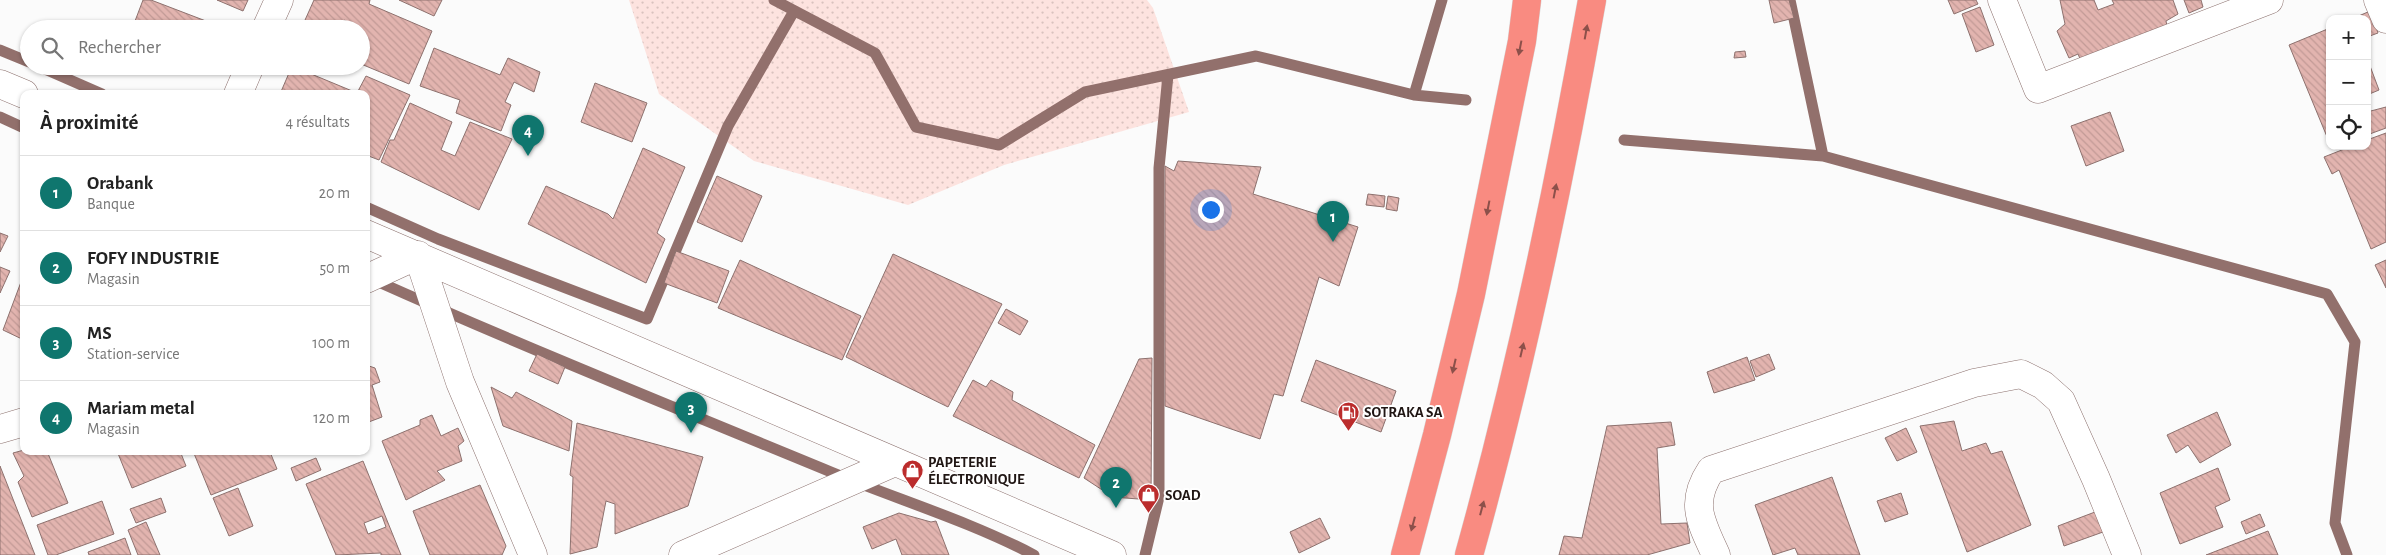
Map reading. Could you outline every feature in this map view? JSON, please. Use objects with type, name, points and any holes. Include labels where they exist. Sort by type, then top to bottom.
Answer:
[{"type":"highway","points":[[1404,555],[1437,435],[1471,294],[1522,41],[1527,0]]},
{"type":"highway","points":[[1469,555],[1498,451],[1532,308],[1592,0]]},
{"type":"street","points":[[270,20],[279,0]]},
{"type":"street","points":[[2002,0],[2038,89],[2269,0]]},
{"type":"street","points":[[2378,0],[2386,19]]},
{"type":"street","points":[[240,90],[246,75]]},
{"type":"street","points":[[0,84],[20,92]]},
{"type":"street","points":[[370,236],[895,462],[1071,545],[1112,555]]},
{"type":"street","points":[[370,277],[418,255]]},
{"type":"street","points":[[418,255],[460,382],[533,555]]},
{"type":"street","points":[[1716,555],[1700,519],[1698,501],[1701,484],[1711,470],[1974,383],[2021,374],[2043,385],[2061,401],[2127,555]]},
{"type":"street","points":[[0,429],[20,423]]},
{"type":"street","points":[[683,555],[895,462]]},
{"type":"shaded area","points":[[629,0],[1147,0],[1153,8],[1189,112],[1004,165],[908,205],[754,161],[659,94]]},
{"type":"building","points":[[143,0],[151,0],[203,20],[135,20]]},
{"type":"building","points":[[217,0],[248,0],[243,11]]},
{"type":"building","points":[[314,0],[370,0],[369,4],[432,31],[409,84],[370,68],[370,20],[305,20]]},
{"type":"building","points":[[399,0],[442,0],[434,16]]},
{"type":"building","points":[[1769,0],[1789,0],[1794,18],[1774,23]]},
{"type":"building","points":[[1948,0],[1976,0],[1978,4],[1954,14]]},
{"type":"building","points":[[2060,0],[2094,0],[2098,10],[2114,4],[2112,0],[2173,0],[2178,14],[2166,21],[2167,26],[2081,61],[2078,54],[2069,58],[2057,31],[2065,24]]},
{"type":"building","points":[[2184,0],[2201,0],[2203,7],[2189,13]]},
{"type":"building","points":[[1980,7],[1994,45],[1976,52],[1962,14]]},
{"type":"building","points":[[2370,11],[2378,33],[2371,36],[2371,15],[2361,15]]},
{"type":"building","points":[[2326,30],[2326,134],[2289,45]]},
{"type":"building","points":[[434,48],[500,75],[508,58],[540,72],[534,92],[514,82],[505,102],[511,105],[501,131],[456,113],[460,100],[420,86]]},
{"type":"building","points":[[1745,51],[1746,57],[1734,58],[1735,52]]},
{"type":"building","points":[[2371,69],[2379,90],[2371,93]]},
{"type":"building","points":[[288,75],[314,75],[350,90],[282,90]]},
{"type":"building","points":[[366,76],[410,95],[379,160],[370,157],[370,90],[359,90]]},
{"type":"building","points":[[595,83],[647,103],[632,142],[581,122]]},
{"type":"building","points":[[410,103],[452,122],[441,150],[455,156],[470,122],[512,139],[479,210],[381,162],[390,140],[394,140]]},
{"type":"building","points":[[2386,107],[2386,128],[2371,134],[2371,111]]},
{"type":"building","points":[[2110,112],[2124,151],[2086,166],[2071,126]]},
{"type":"building","points":[[2386,133],[2386,242],[2371,249],[2339,170],[2332,174],[2324,157],[2342,150],[2371,150],[2371,139]]},
{"type":"building","points":[[643,148],[685,167],[657,233],[665,239],[646,283],[528,224],[546,186],[608,214],[613,219]]},
{"type":"building","points":[[1178,161],[1261,167],[1253,194],[1358,227],[1339,286],[1319,277],[1283,396],[1274,394],[1260,439],[1165,406],[1165,166],[1174,171]]},
{"type":"building","points":[[717,176],[762,196],[742,242],[697,222]]},
{"type":"building","points":[[1368,194],[1385,196],[1384,207],[1366,205]]},
{"type":"building","points":[[1388,196],[1399,198],[1397,211],[1386,209]]},
{"type":"building","points":[[0,233],[8,236],[0,252]]},
{"type":"building","points":[[676,251],[729,271],[717,303],[664,283]]},
{"type":"building","points":[[893,254],[1002,304],[948,407],[846,357]]},
{"type":"building","points":[[740,260],[861,316],[842,360],[718,308]]},
{"type":"building","points":[[2386,260],[2386,288],[2375,265]]},
{"type":"building","points":[[0,267],[10,271],[0,293]]},
{"type":"building","points":[[20,285],[20,338],[3,330]]},
{"type":"building","points":[[1006,309],[1028,321],[1020,335],[998,323]]},
{"type":"building","points":[[537,354],[565,367],[558,384],[529,371]]},
{"type":"building","points":[[1769,354],[1775,369],[1756,377],[1750,361]]},
{"type":"building","points":[[1747,357],[1755,380],[1714,393],[1707,372]]},
{"type":"building","points":[[1152,358],[1151,500],[1113,497],[1084,478],[1139,359]]},
{"type":"building","points":[[1316,360],[1396,391],[1381,432],[1301,401]]},
{"type":"building","points":[[370,366],[375,368],[380,382],[372,385],[382,417],[370,422]]},
{"type":"building","points":[[973,380],[986,387],[991,380],[1013,392],[1012,400],[1095,445],[1079,478],[953,416]]},
{"type":"building","points":[[491,387],[512,398],[516,392],[572,421],[569,451],[503,426]]},
{"type":"building","points":[[2217,412],[2231,445],[2200,463],[2188,445],[2176,453],[2167,435]]},
{"type":"building","points":[[432,415],[441,436],[458,428],[464,441],[458,446],[462,461],[437,471],[445,480],[406,500],[382,441],[420,425],[420,420]]},
{"type":"building","points":[[1954,421],[1962,451],[1986,443],[1991,454],[2002,451],[2031,525],[1967,552],[1920,426]]},
{"type":"building","points":[[1671,422],[1675,445],[1657,448],[1661,524],[1687,523],[1690,543],[1647,555],[1559,555],[1564,536],[1582,538],[1607,426]]},
{"type":"building","points":[[577,423],[703,457],[688,506],[615,534],[615,504],[606,501],[597,547],[570,554],[573,477],[570,475]]},
{"type":"building","points":[[1906,428],[1917,452],[1897,461],[1885,438]]},
{"type":"building","points":[[20,451],[20,455],[49,455],[68,503],[32,517],[18,482],[24,476],[13,453]]},
{"type":"building","points":[[119,455],[182,455],[186,466],[132,488]]},
{"type":"building","points":[[195,455],[271,455],[277,469],[211,495]]},
{"type":"building","points":[[316,458],[321,470],[296,481],[291,468]]},
{"type":"building","points":[[363,461],[401,555],[381,555],[381,553],[336,555],[306,484]],"holes":[[[382,516],[386,527],[368,534],[364,523]]]},
{"type":"building","points":[[0,466],[35,555],[0,555]]},
{"type":"building","points":[[2218,468],[2230,500],[2215,507],[2223,527],[2180,544],[2160,493]]},
{"type":"building","points":[[1832,477],[1860,555],[1798,555],[1795,548],[1773,555],[1755,505]]},
{"type":"building","points":[[480,485],[506,546],[502,555],[430,555],[413,511]]},
{"type":"building","points":[[238,488],[253,526],[229,536],[213,498]]},
{"type":"building","points":[[1901,493],[1908,514],[1885,522],[1877,501]]},
{"type":"building","points":[[161,498],[166,512],[136,523],[130,509]]},
{"type":"building","points":[[102,501],[114,534],[56,555],[48,555],[37,525]]},
{"type":"building","points":[[2095,512],[2103,532],[2064,546],[2058,526]]},
{"type":"building","points":[[899,513],[931,522],[936,521],[949,555],[902,555],[896,539],[872,549],[863,527]]},
{"type":"building","points":[[2260,514],[2265,526],[2246,534],[2241,522]]},
{"type":"building","points":[[1320,518],[1330,538],[1299,553],[1290,532]]},
{"type":"building","points":[[146,522],[160,555],[138,555],[128,530]]},
{"type":"building","points":[[2268,531],[2278,555],[2206,555]]},
{"type":"building","points":[[125,538],[131,555],[89,555],[88,552]]},
{"type":"waterway","points":[[774,0],[875,53],[916,127],[999,145],[1085,92],[1256,56],[1414,95],[1466,100]]},
{"type":"waterway","points":[[1414,95],[1442,0]]},
{"type":"waterway","points":[[1790,0],[1823,156]]},
{"type":"waterway","points":[[370,209],[438,239],[647,319],[728,126],[794,11]]},
{"type":"waterway","points":[[0,50],[20,58]]},
{"type":"waterway","points":[[59,75],[93,90]]},
{"type":"waterway","points":[[1145,555],[1159,497],[1159,168],[1168,75]]},
{"type":"waterway","points":[[0,117],[20,126]]},
{"type":"waterway","points":[[1624,140],[1823,156],[2327,294],[2355,342],[2335,523],[2347,555]]},
{"type":"waterway","points":[[372,279],[486,329],[831,472],[959,521],[1034,555]]},
{"type":"place","name":"Mariam metal","points":[[528,156]]},
{"type":"place","name":"Orabank","points":[[1333,242]]},
{"type":"place","name":"SOTRAKA SA","points":[[1348,431]]},
{"type":"place","name":"MS","points":[[691,433]]},
{"type":"place","name":"PAPETERIE ÉLECTRONIQUE","points":[[912,490]]},
{"type":"place","name":"FOFY INDUSTRIE","points":[[1116,508]]},
{"type":"place","name":"SOAD","points":[[1149,514]]}]
